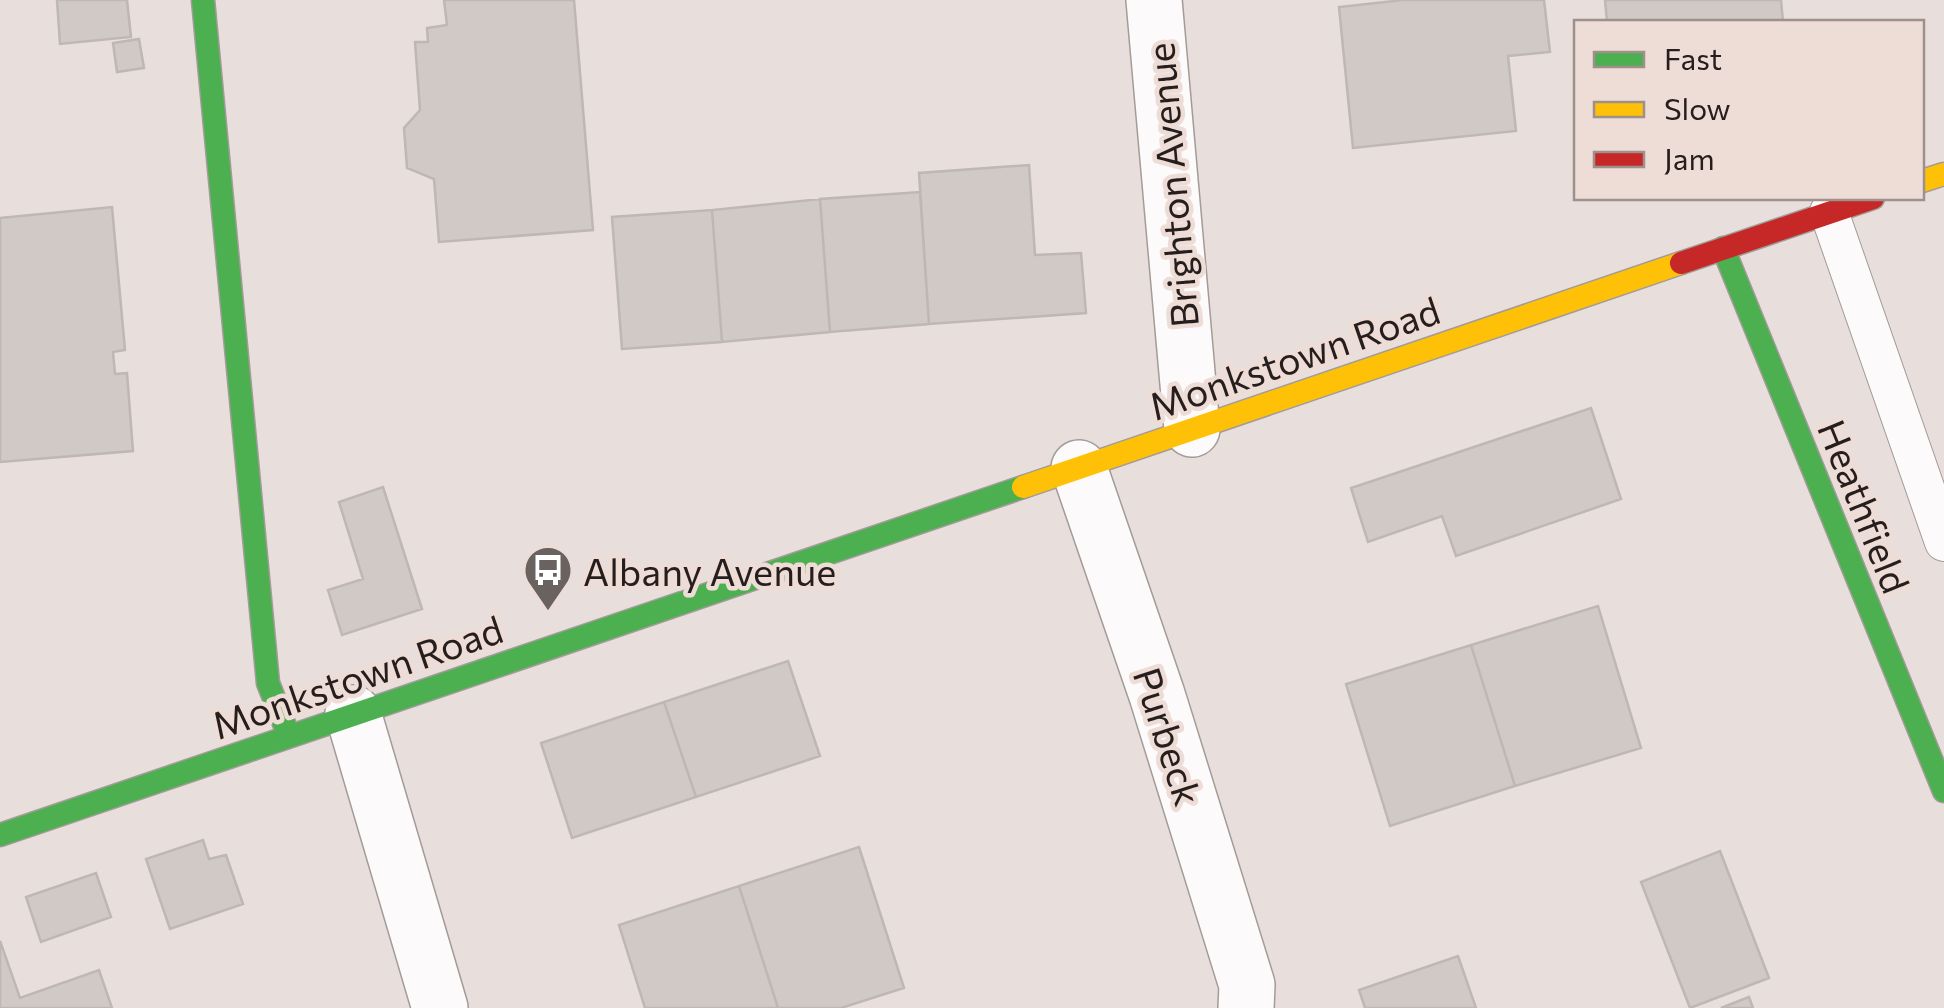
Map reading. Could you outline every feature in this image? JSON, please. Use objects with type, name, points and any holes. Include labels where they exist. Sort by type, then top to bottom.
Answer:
[{"type":"main road","points":[[204,0],[268,683],[288,736]]},
{"type":"main road","name":"Monkstown Road","points":[[0,836],[1867,200]]},
{"type":"main road","name":"Heathfield","points":[[1723,248],[1944,791]]},
{"type":"street","name":"Brighton Avenue","points":[[1154,0],[1192,429]]},
{"type":"street","name":"Purbeck","points":[[1079,468],[1157,696],[1236,949],[1246,985],[1246,1008]]},
{"type":"street","points":[[353,713],[440,1008]]},
{"type":"lane","points":[[1830,212],[1944,542]]},
{"type":"building","points":[[57,0],[127,0],[131,37],[60,44]]},
{"type":"building","points":[[444,0],[574,0],[593,230],[439,242],[434,179],[407,168],[404,128],[420,110],[415,42],[428,42],[427,28],[447,25]]},
{"type":"building","points":[[1403,0],[1544,0],[1550,52],[1508,56],[1516,131],[1353,148],[1339,7]]},
{"type":"building","points":[[1605,0],[1781,0],[1783,20],[1607,20]]},
{"type":"building","points":[[139,39],[144,68],[117,72],[113,43]]},
{"type":"building","points":[[1029,165],[1035,255],[1081,253],[1086,313],[929,324],[919,173]]},
{"type":"building","points":[[920,192],[929,324],[830,332],[820,199]]},
{"type":"building","points":[[820,199],[830,332],[722,342],[712,210]]},
{"type":"building","points":[[112,207],[125,350],[113,352],[115,374],[127,373],[133,451],[0,462],[0,218]]},
{"type":"building","points":[[712,210],[722,342],[622,349],[612,217]]},
{"type":"building","points":[[1591,408],[1621,499],[1456,556],[1442,516],[1368,542],[1351,488]]},
{"type":"building","points":[[383,487],[422,609],[342,635],[328,590],[363,579],[339,502]]},
{"type":"building","points":[[1598,606],[1641,748],[1515,786],[1471,645]]},
{"type":"building","points":[[1471,645],[1515,786],[1390,826],[1346,684]]},
{"type":"building","points":[[788,661],[820,756],[696,797],[664,702]]},
{"type":"building","points":[[664,702],[696,797],[572,838],[541,743]]},
{"type":"building","points":[[203,840],[209,859],[226,855],[243,904],[170,929],[146,859]]},
{"type":"building","points":[[859,847],[904,988],[841,1008],[778,1008],[739,886]]},
{"type":"building","points":[[1720,851],[1769,978],[1690,1008],[1641,882]]},
{"type":"building","points":[[96,873],[111,917],[41,942],[26,897]]},
{"type":"building","points":[[739,886],[778,1008],[645,1008],[619,925]]},
{"type":"building","points":[[0,941],[20,998],[99,970],[112,1008],[0,1008]]},
{"type":"building","points":[[1458,956],[1476,1008],[1365,1008],[1359,990]]},
{"type":"building","points":[[1749,997],[1753,1008],[1721,1008]]},
{"type":"traffic: fast","points":[[203,0],[268,683],[289,736]]},
{"type":"traffic: fast","points":[[1723,248],[1944,791]]},
{"type":"traffic: fast","points":[[0,835],[1023,487]]},
{"type":"traffic: slow","points":[[1924,180],[1944,174]]},
{"type":"traffic: slow","points":[[1023,487],[1681,263]]},
{"type":"traffic: jam","points":[[1681,263],[1867,200]]},
{"type":"place","name":"Albany Avenue","points":[[548,612]]}]
